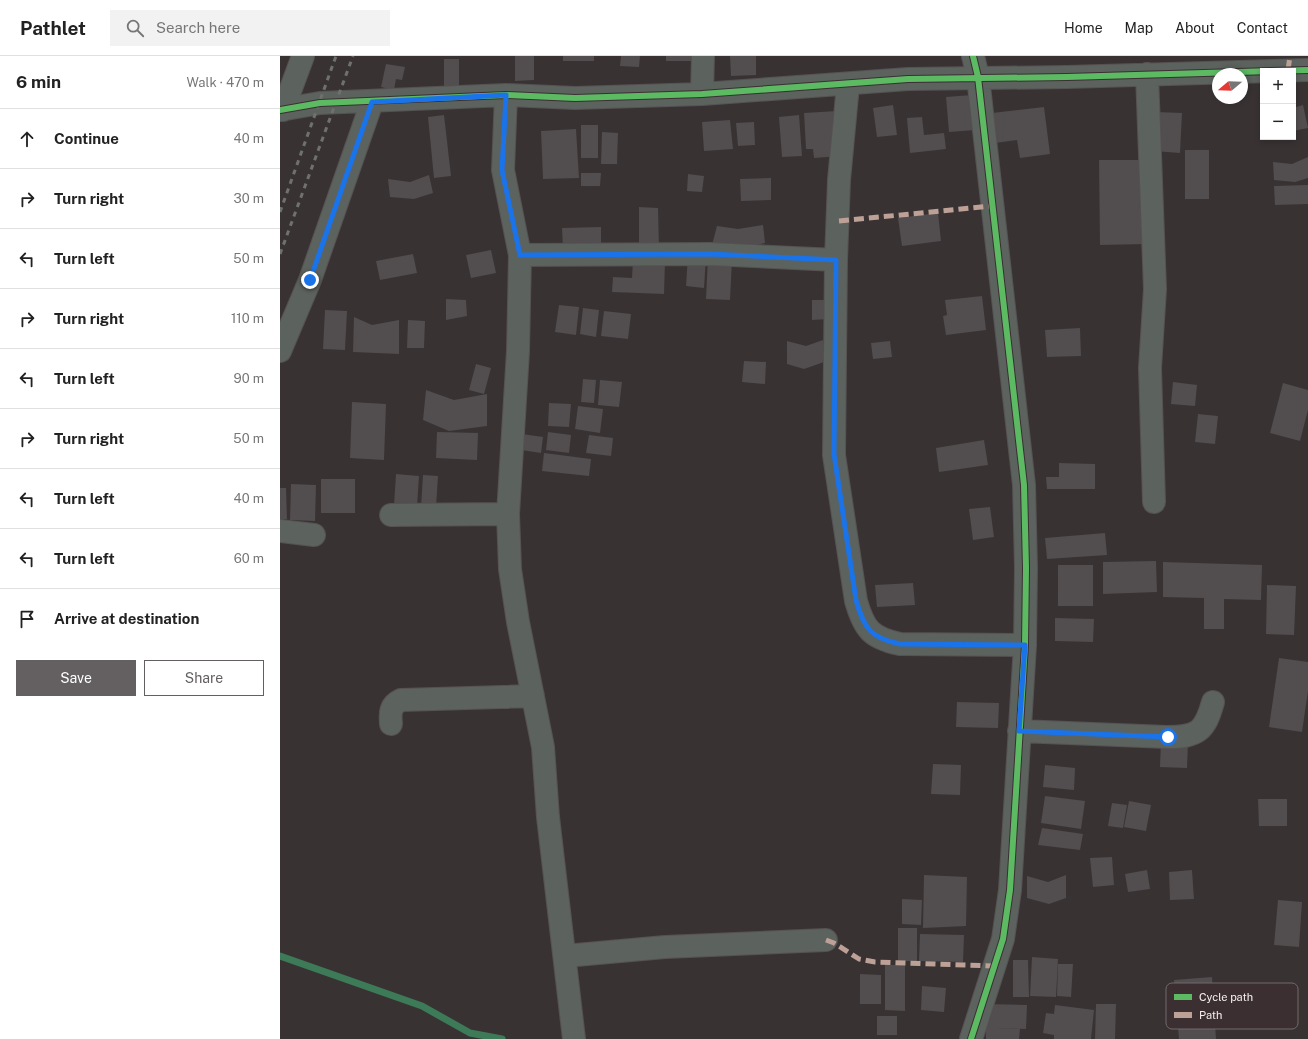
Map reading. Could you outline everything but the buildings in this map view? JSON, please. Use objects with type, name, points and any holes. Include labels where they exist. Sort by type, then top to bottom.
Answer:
[{"type":"street","points":[[281,110],[303,56]]},
{"type":"street","points":[[702,94],[703,56]]},
{"type":"street","points":[[971,1039],[1003,939],[1010,890],[1025,645],[1026,568],[1024,485],[978,77],[973,56]]},
{"type":"street","points":[[281,110],[320,103],[372,102],[506,95],[575,98],[702,94],[848,85],[908,79],[1067,77],[1147,74],[1295,65]]},
{"type":"street","points":[[1147,74],[1155,289],[1150,368],[1154,502]]},
{"type":"street","points":[[848,85],[839,180],[836,260],[834,454],[855,593],[861,620],[870,633],[884,641],[900,644],[1025,645]]},
{"type":"street","points":[[506,95],[502,170],[520,255],[518,351],[508,514],[510,569],[518,622],[543,747],[548,817],[574,1039]]},
{"type":"street","points":[[280,351],[315,266],[372,102]]},
{"type":"street","points":[[520,255],[710,254],[836,260]]},
{"type":"street","points":[[392,515],[508,514]]},
{"type":"street","points":[[280,531],[314,535]]},
{"type":"street","points":[[391,724],[391,708],[394,703],[400,700],[533,696]]},
{"type":"street","points":[[1019,731],[1168,737],[1190,735],[1200,730],[1208,720],[1213,702]]},
{"type":"street","points":[[565,956],[665,947],[826,940]]},
{"type":"waterway","points":[[280,956],[422,1006],[470,1033],[502,1039]]},
{"type":"railway","points":[[280,212],[336,56]]},
{"type":"railway","points":[[280,254],[353,56]]},
{"type":"marked path","points":[[1288,68],[1290,56]]},
{"type":"marked path","points":[[839,221],[992,206]]},
{"type":"marked path","points":[[826,940],[834,943],[859,959],[875,962],[994,966]]},
{"type":"cycle path","points":[[971,1039],[1003,939],[1010,890],[1025,645],[1026,568],[1024,485],[978,77],[973,56]]},
{"type":"cycle path","points":[[280,110],[320,103],[506,95],[575,98],[702,94],[908,79],[1067,77],[1308,70]]},
{"type":"route","points":[[310,280],[372,102],[506,95],[502,170],[520,255],[710,254],[836,260],[834,454],[856,600],[861,620],[870,633],[884,641],[900,644],[1025,645],[1019,731],[1168,737]]}]
